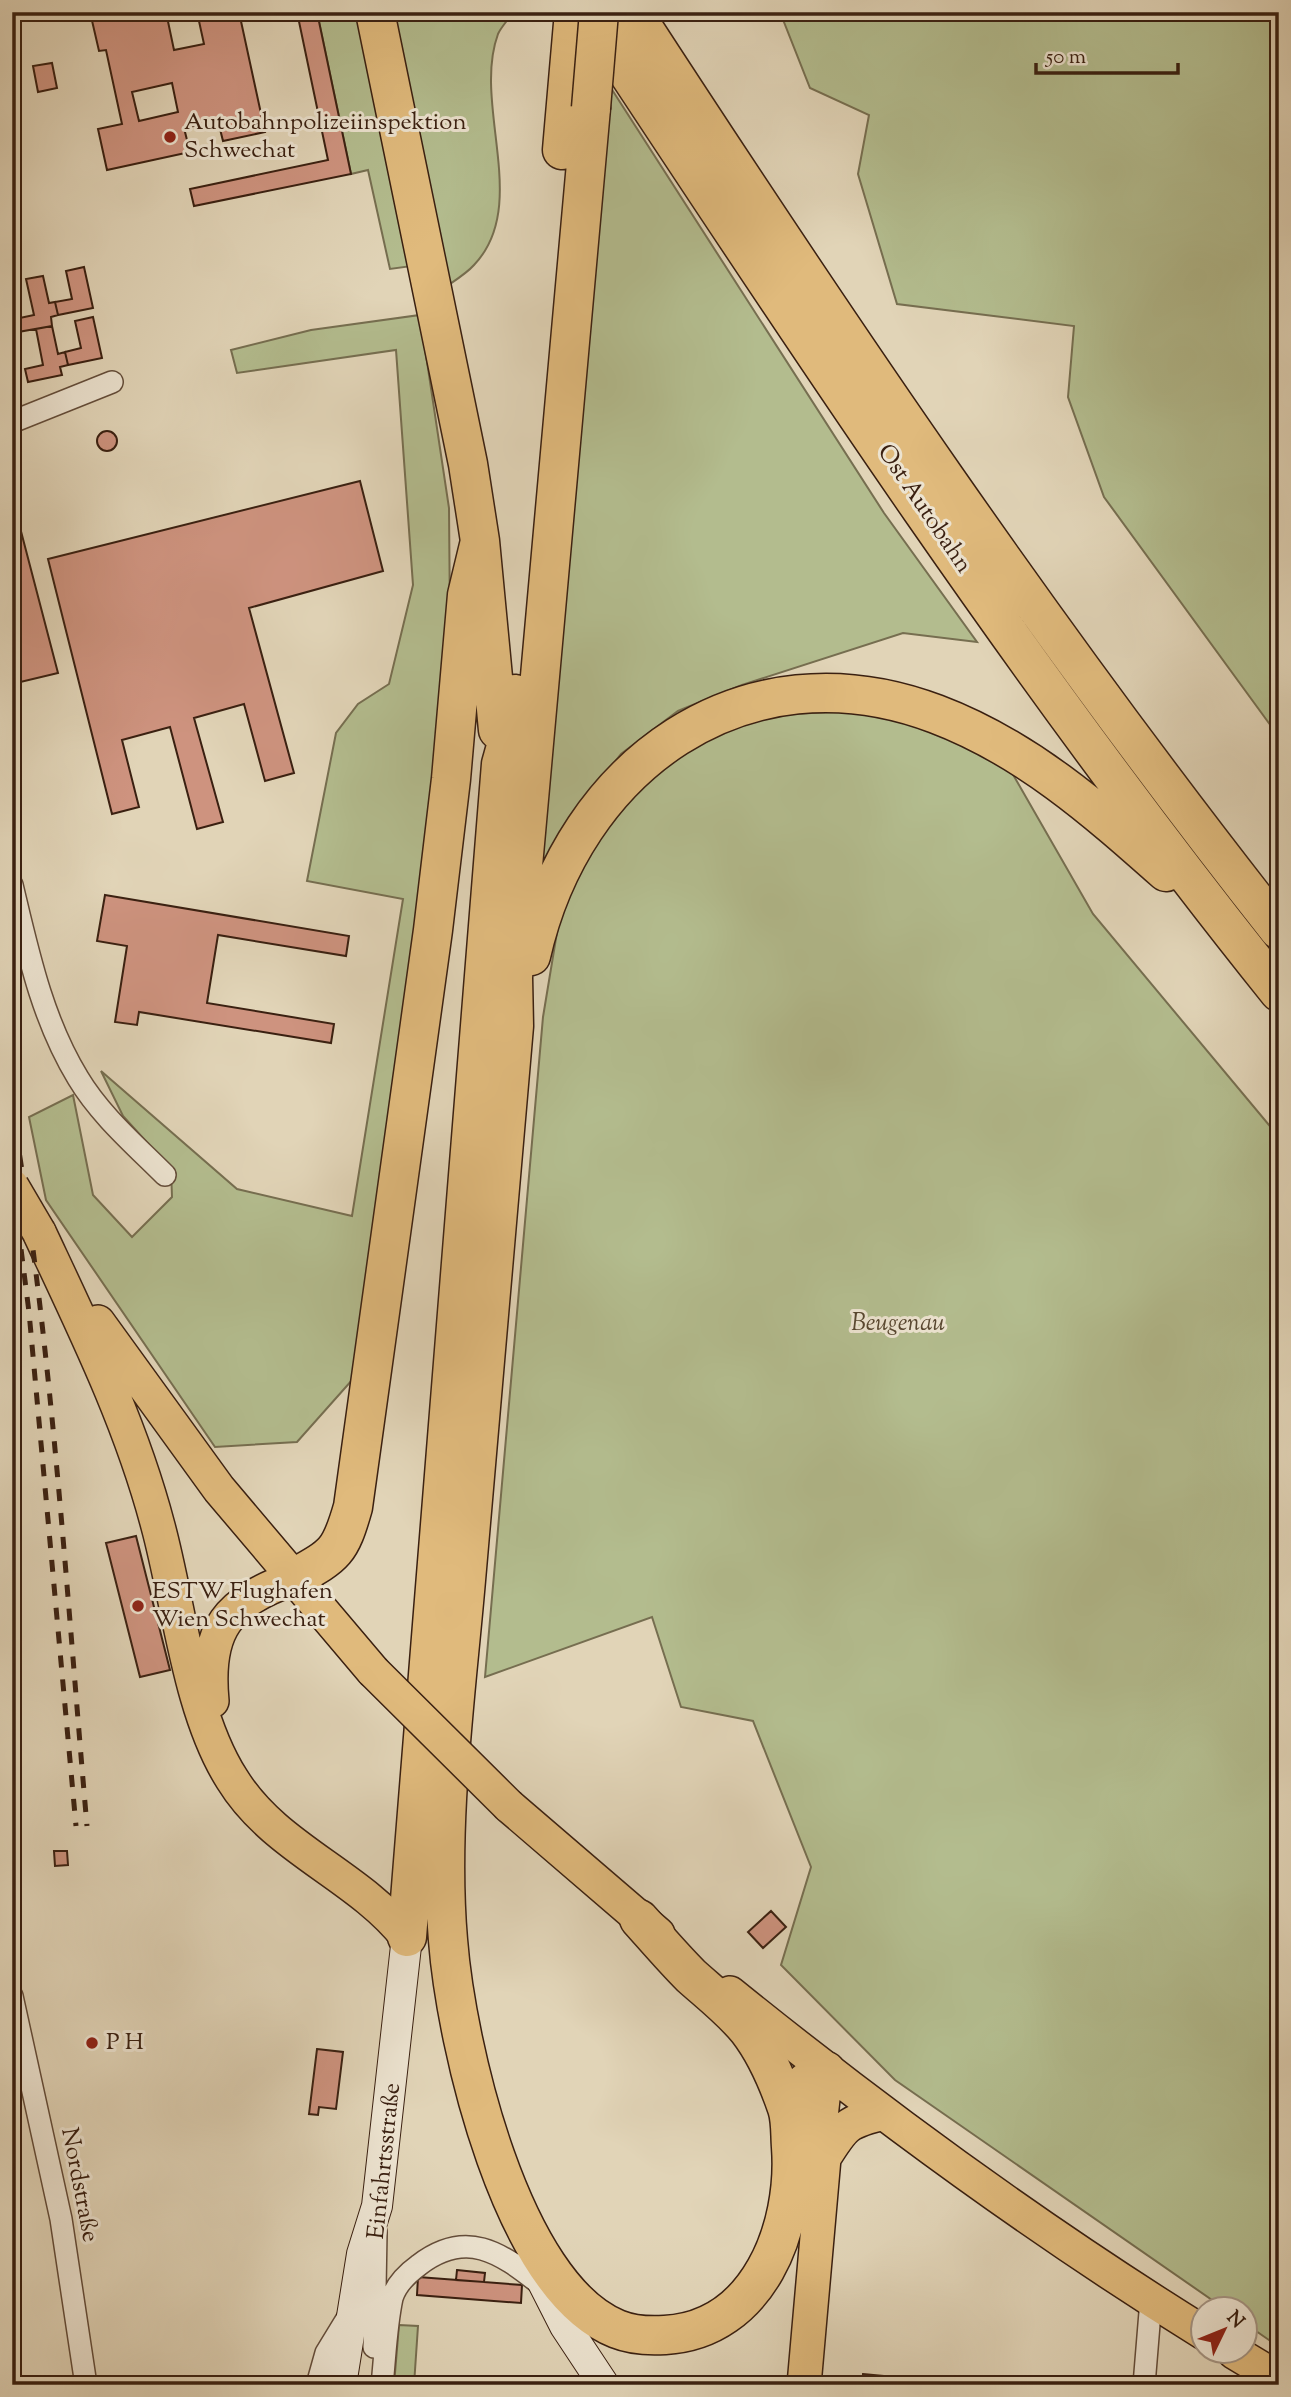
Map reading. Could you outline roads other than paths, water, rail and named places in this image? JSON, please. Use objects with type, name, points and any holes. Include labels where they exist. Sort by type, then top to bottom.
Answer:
[{"type":"highway","points":[[374,12],[468,464],[480,541],[501,764],[407,1937]]},
{"type":"highway","points":[[501,764],[513,722],[574,12]]},
{"type":"highway","name":"Ost Autobahn","points":[[588,12],[713,202],[968,574],[1220,919],[1279,992]]},
{"type":"highway","points":[[598,12],[513,977],[514,1026],[454,1722],[445,1874],[447,1938],[466,2065],[507,2192],[540,2251],[586,2311],[619,2330],[649,2336],[680,2334],[705,2326],[733,2309],[756,2286],[773,2257],[786,2220],[793,2174],[789,2113],[763,2053],[747,2029],[685,1970],[639,1919]]},
{"type":"highway","name":"Ost Autobahn","points":[[633,12],[998,555],[1210,843],[1279,930]]},
{"type":"highway","points":[[294,1578],[326,1560],[342,1544],[353,1507],[433,930],[451,779],[467,595],[480,541]]},
{"type":"highway","points":[[514,1026],[535,939],[552,886],[572,846],[598,807],[658,748],[685,730],[722,713],[787,697],[835,694],[879,699],[934,713],[982,734],[1027,758],[1068,787],[1220,919]]},
{"type":"highway","points":[[789,2113],[796,2092],[812,2076],[826,2071]]},
{"type":"main road","points":[[12,1185],[93,1315],[169,1423],[373,1671],[509,1806],[639,1919],[826,2071],[1190,2325]]},
{"type":"main road","points":[[39,1232],[102,1367],[127,1428],[158,1526],[186,1650],[215,1743],[230,1777],[251,1807],[275,1832],[372,1901],[407,1937]]},
{"type":"main road","points":[[215,1743],[209,1675],[214,1645],[226,1619],[244,1600],[294,1578]]},
{"type":"main road","points":[[804,2385],[824,2158],[819,2136],[826,2071]]},
{"type":"main road","points":[[824,2158],[839,2132],[852,2121],[884,2113]]},
{"type":"main road","points":[[1258,2366],[1279,2379]]},
{"type":"street","points":[[12,422],[112,382]]},
{"type":"street","points":[[12,885],[34,978],[79,1080],[114,1124],[165,1175]]},
{"type":"street","name":"Einfahrtsstraße","points":[[372,2385],[377,2206],[407,1937]]},
{"type":"street","name":"Nordstraße","points":[[12,1996],[61,2219],[86,2385]]},
{"type":"street","points":[[507,2192],[544,2287],[604,2385]]},
{"type":"street","points":[[341,2385],[362,2254],[377,2206]]},
{"type":"street","points":[[382,2385],[393,2296],[407,2274],[425,2260],[446,2250],[474,2246],[508,2259],[544,2287]]},
{"type":"street","points":[[1144,2385],[1151,2300]]},
{"type":"street","points":[[317,2385],[326,2353],[352,2310]]},
{"type":"railway","points":[[12,1108],[48,1376],[87,1826]]},
{"type":"railway","points":[[12,1178],[29,1312],[76,1826]]},
{"type":"place","name":"Autobahnpolizeiinspektion Schwechat","points":[[170,137]]},
{"type":"place","name":"ESTW Flughafen Wien Schwechat","points":[[138,1606]]},
{"type":"place","name":"P H","points":[[92,2043]]},
{"type":"park label","name":"Beugenau","points":[[898,1324]]}]
